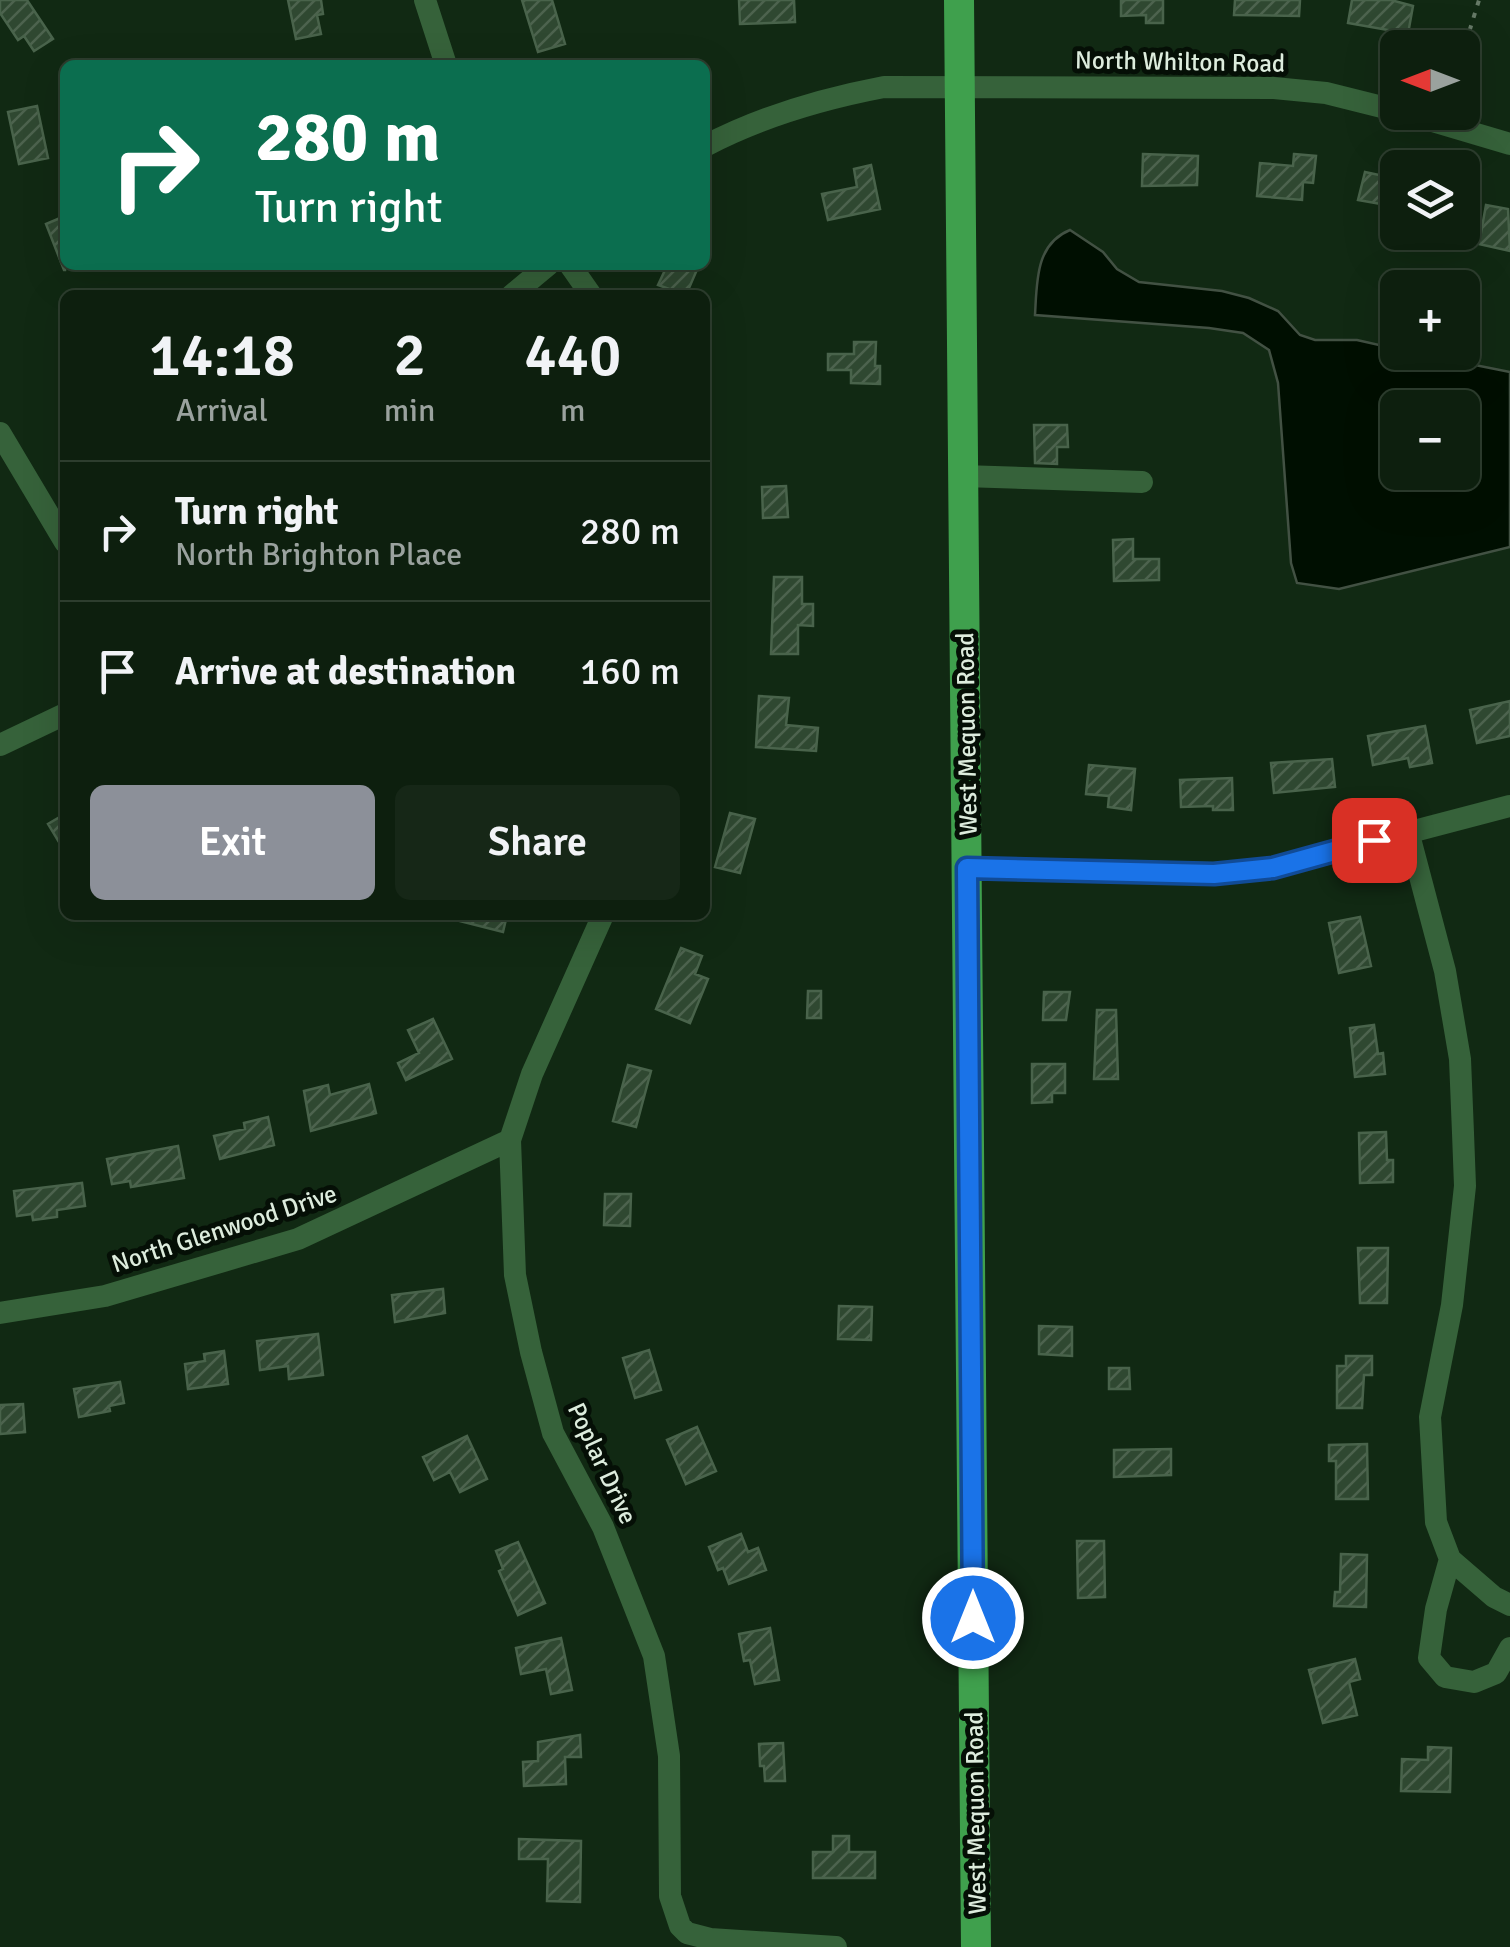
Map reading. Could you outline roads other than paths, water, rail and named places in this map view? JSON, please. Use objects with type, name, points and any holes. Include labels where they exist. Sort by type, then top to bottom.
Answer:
[{"type":"main road","name":"West Mequon Road","points":[[959,0],[976,1947]]},
{"type":"street","points":[[425,0],[444,60]]},
{"type":"street","name":"North Whilton Road","points":[[710,143],[741,127],[829,98],[884,87],[1303,90],[1380,106]]},
{"type":"street","name":"North Whilton Road","points":[[1462,130],[1510,144]]},
{"type":"street","points":[[518,290],[542,270]]},
{"type":"street","points":[[0,432],[60,534]]},
{"type":"street","points":[[963,476],[1142,482]]},
{"type":"street","points":[[0,745],[60,716]]},
{"type":"street","points":[[967,868],[1214,874],[1273,868],[1510,806]]},
{"type":"street","points":[[1408,831],[1445,971],[1460,1059],[1465,1186],[1452,1305],[1430,1418],[1436,1522],[1450,1559],[1494,1598],[1510,1605]]},
{"type":"street","name":"Poplar Drive","points":[[601,920],[532,1074],[510,1140],[515,1275],[554,1433],[603,1527],[654,1656],[669,1756],[670,1896],[680,1926],[687,1933],[710,1940],[836,1947]]},
{"type":"street","name":"North Glenwood Drive","points":[[0,1313],[106,1296],[281,1244],[351,1217],[510,1140]]},
{"type":"street","points":[[1450,1559],[1428,1658],[1445,1676],[1474,1682],[1496,1673],[1510,1648]]}]
